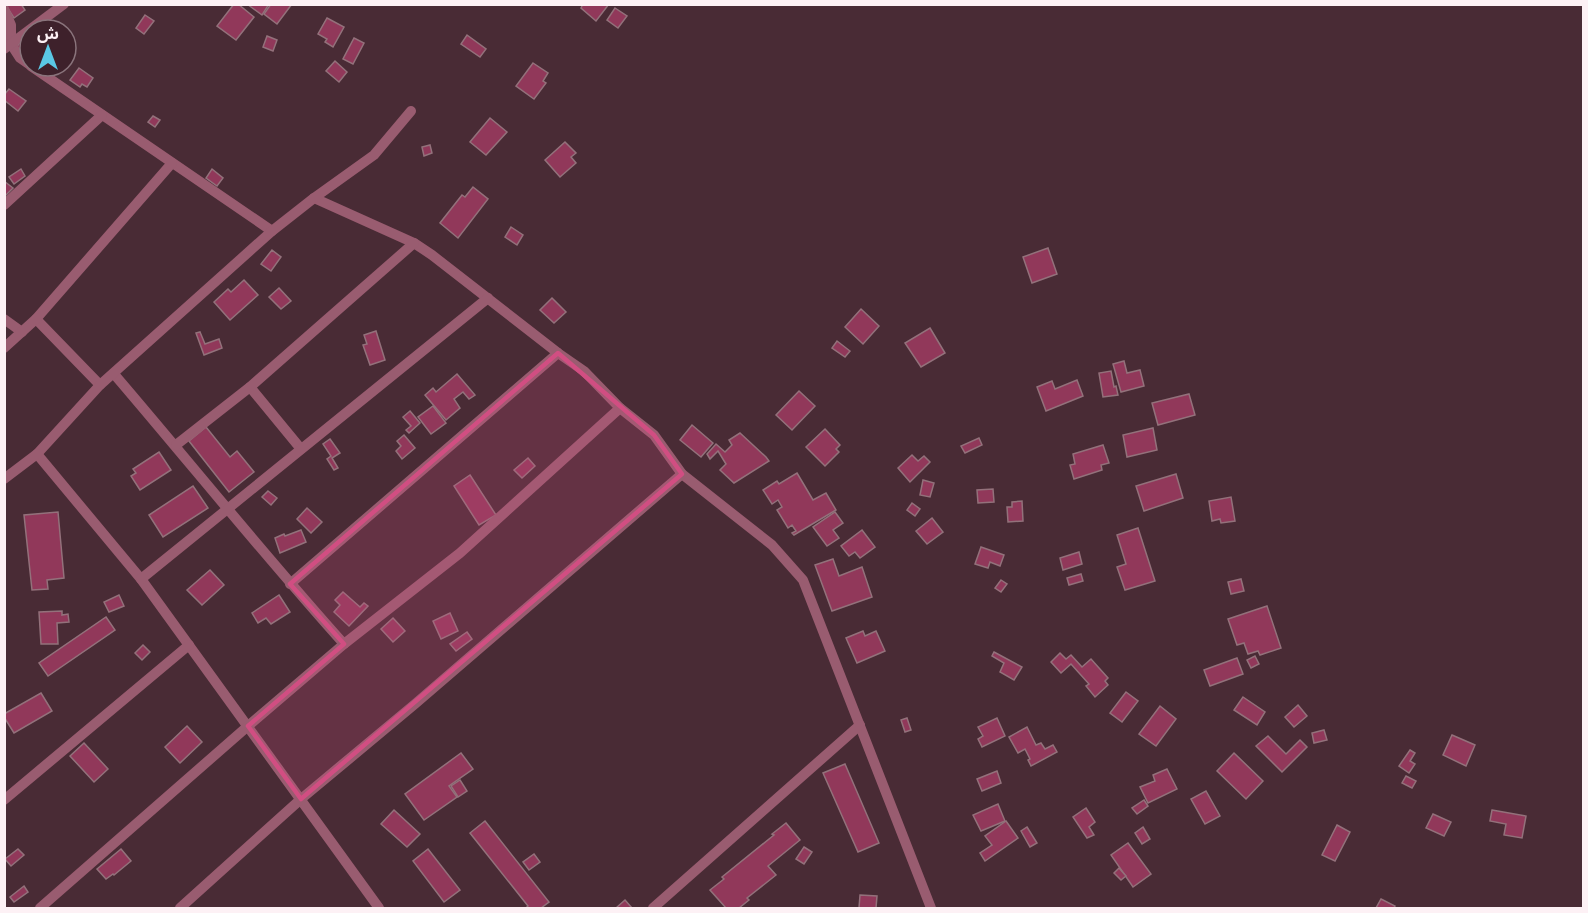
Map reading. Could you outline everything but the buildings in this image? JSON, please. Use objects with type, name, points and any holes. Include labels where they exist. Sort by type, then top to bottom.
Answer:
[{"type":"street","points":[[8,46],[64,4]]},
{"type":"street","points":[[4,9],[11,25],[8,46]]},
{"type":"street","points":[[48,78],[272,231]]},
{"type":"street","points":[[4,479],[37,454],[100,385],[272,231],[374,155],[411,111]]},
{"type":"street","points":[[4,205],[102,115]]},
{"type":"street","points":[[4,348],[36,319],[172,163]]},
{"type":"street","points":[[314,198],[414,243],[584,371],[620,408],[654,435],[682,474],[772,545],[803,580],[931,909]]},
{"type":"street","points":[[176,446],[250,387],[414,243]]},
{"type":"street","points":[[141,579],[488,298]]},
{"type":"street","points":[[4,319],[22,332]]},
{"type":"street","points":[[36,319],[100,385]]},
{"type":"street","points":[[290,584],[558,353]]},
{"type":"street","points":[[114,374],[290,584],[344,644]]},
{"type":"street","points":[[250,387],[301,449]]},
{"type":"street","points":[[40,909],[344,644],[460,553],[620,408]]},
{"type":"street","points":[[37,454],[141,579],[379,909]]},
{"type":"street","points":[[180,909],[301,800],[682,474]]},
{"type":"street","points":[[7,794],[189,645]]},
{"type":"street","points":[[656,908],[860,725]]},
{"type":"highlighted area","points":[[558,353],[654,435],[682,474],[301,799],[248,726],[344,644],[290,584]]}]
